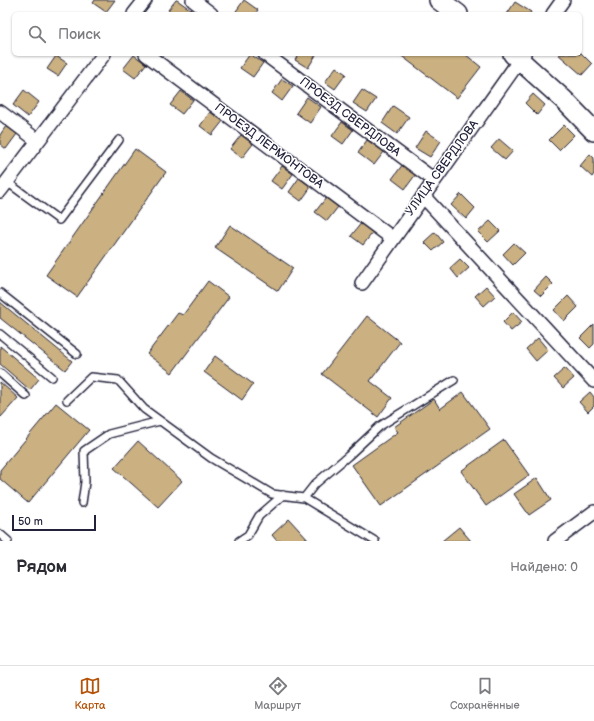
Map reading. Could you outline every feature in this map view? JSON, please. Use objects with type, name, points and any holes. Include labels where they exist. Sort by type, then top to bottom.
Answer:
[{"type":"street","points":[[136,12],[145,0]]},
{"type":"street","points":[[193,0],[209,12]]},
{"type":"street","points":[[439,0],[455,12]]},
{"type":"street","points":[[554,12],[563,0]]},
{"type":"street","points":[[4,187],[102,56]]},
{"type":"street","name":"ПРОЕЗД ЛЕРМОНТОВА","points":[[149,56],[392,238]]},
{"type":"street","name":"ПРОЕЗД СВЕРДЛОВА","points":[[268,56],[434,180]]},
{"type":"street","points":[[519,56],[594,131]]},
{"type":"street","name":"УЛИЦА СВЕРДЛОВА","points":[[362,283],[519,56]]},
{"type":"street","points":[[0,112],[38,141]]},
{"type":"street","points":[[423,196],[594,381]]},
{"type":"street","points":[[555,541],[594,512]]},
{"type":"lane","points":[[4,187],[59,220],[119,140]]},
{"type":"lane","points":[[0,293],[77,354]]},
{"type":"lane","points":[[0,334],[52,377]]},
{"type":"lane","points":[[0,373],[26,396]]},
{"type":"lane","points":[[67,400],[91,377],[118,380],[144,410],[211,458],[272,494],[304,498],[344,524],[376,541]]},
{"type":"lane","points":[[304,498],[316,484],[380,426],[454,380]]},
{"type":"lane","points":[[82,503],[85,482],[84,451],[109,434],[160,421]]},
{"type":"lane","points":[[239,541],[250,538],[259,516],[283,495]]},
{"type":"lane","points":[[0,534],[8,541]]},
{"type":"building","points":[[95,0],[115,0],[106,12],[93,3]]},
{"type":"building","points":[[177,0],[194,12],[170,12],[168,10]]},
{"type":"building","points":[[244,0],[258,10],[256,12],[235,12]]},
{"type":"building","points":[[515,2],[531,12],[508,12]]},
{"type":"building","points":[[582,54],[592,64],[582,75],[560,56],[582,56]]},
{"type":"building","points":[[56,56],[67,63],[58,76],[47,69]]},
{"type":"building","points":[[133,56],[146,64],[135,78],[123,69]]},
{"type":"building","points":[[249,56],[253,56],[263,63],[253,77],[240,68]]},
{"type":"building","points":[[298,56],[315,56],[308,68],[295,60]]},
{"type":"building","points":[[402,56],[467,56],[481,67],[457,98]]},
{"type":"building","points":[[336,67],[346,74],[335,89],[325,82]]},
{"type":"building","points":[[282,79],[293,86],[282,101],[272,93]]},
{"type":"building","points":[[24,90],[39,102],[28,117],[13,105]]},
{"type":"building","points":[[362,90],[376,99],[367,112],[353,103]]},
{"type":"building","points":[[181,91],[193,100],[182,114],[170,105]]},
{"type":"building","points":[[533,94],[545,105],[537,115],[525,103]]},
{"type":"building","points":[[307,97],[321,107],[310,123],[296,113]]},
{"type":"building","points":[[393,106],[409,117],[397,134],[382,123]]},
{"type":"building","points":[[210,112],[223,121],[212,135],[200,126]]},
{"type":"building","points":[[342,122],[353,130],[343,144],[332,136]]},
{"type":"building","points":[[564,125],[574,135],[559,150],[549,140]]},
{"type":"building","points":[[6,126],[17,134],[6,149],[0,144],[0,135]]},
{"type":"building","points":[[426,131],[441,141],[430,157],[415,148]]},
{"type":"building","points":[[241,135],[253,144],[242,158],[230,149]]},
{"type":"building","points":[[499,139],[513,151],[505,160],[491,148]]},
{"type":"building","points":[[367,140],[384,152],[374,165],[358,153]]},
{"type":"building","points":[[135,149],[166,172],[77,297],[46,275]]},
{"type":"building","points":[[590,154],[594,158],[594,174],[592,177],[580,166]]},
{"type":"building","points":[[403,164],[416,174],[405,189],[392,179]]},
{"type":"building","points":[[282,166],[293,174],[282,189],[271,181]]},
{"type":"building","points":[[299,178],[311,187],[301,201],[289,192]]},
{"type":"building","points":[[461,194],[475,208],[466,219],[451,205]]},
{"type":"building","points":[[326,198],[338,207],[327,221],[315,212]]},
{"type":"building","points":[[490,221],[500,231],[488,242],[478,232]]},
{"type":"building","points":[[362,222],[374,231],[363,245],[351,236]]},
{"type":"building","points":[[230,225],[293,268],[278,291],[215,248]]},
{"type":"building","points":[[435,232],[443,242],[433,251],[424,242]]},
{"type":"building","points":[[514,243],[525,253],[513,265],[503,254]]},
{"type":"building","points":[[460,259],[469,268],[458,278],[450,268]]},
{"type":"building","points":[[546,277],[553,284],[541,296],[534,290]]},
{"type":"building","points":[[208,281],[229,297],[172,373],[147,354],[178,313],[183,315]]},
{"type":"building","points":[[486,286],[495,296],[484,306],[475,296]]},
{"type":"building","points":[[568,296],[578,307],[564,321],[554,310]]},
{"type":"building","points":[[0,302],[72,361],[65,370],[0,318]]},
{"type":"building","points":[[513,312],[522,322],[511,331],[503,322]]},
{"type":"building","points":[[367,316],[400,342],[370,381],[392,398],[378,417],[322,374]]},
{"type":"building","points":[[594,324],[594,344],[590,348],[580,338]]},
{"type":"building","points":[[538,338],[548,350],[536,361],[526,349]]},
{"type":"building","points":[[0,346],[39,379],[30,390],[0,364]]},
{"type":"building","points":[[215,356],[253,384],[242,400],[204,372]]},
{"type":"building","points":[[565,368],[574,378],[563,388],[554,378]]},
{"type":"building","points":[[0,382],[18,398],[1,417],[0,415]]},
{"type":"building","points":[[463,392],[490,429],[381,506],[352,465],[398,432],[394,427],[434,399],[440,409]]},
{"type":"building","points":[[590,392],[594,397],[594,406],[588,412],[579,402]]},
{"type":"building","points":[[56,403],[89,430],[28,503],[0,479],[0,470]]},
{"type":"building","points":[[504,440],[529,475],[486,506],[461,471]]},
{"type":"building","points":[[138,441],[182,481],[158,507],[114,468]]},
{"type":"building","points":[[537,478],[551,500],[529,515],[514,494]]},
{"type":"building","points":[[289,519],[309,541],[277,541],[272,535]]},
{"type":"building","points":[[459,527],[471,541],[442,541]]}]
